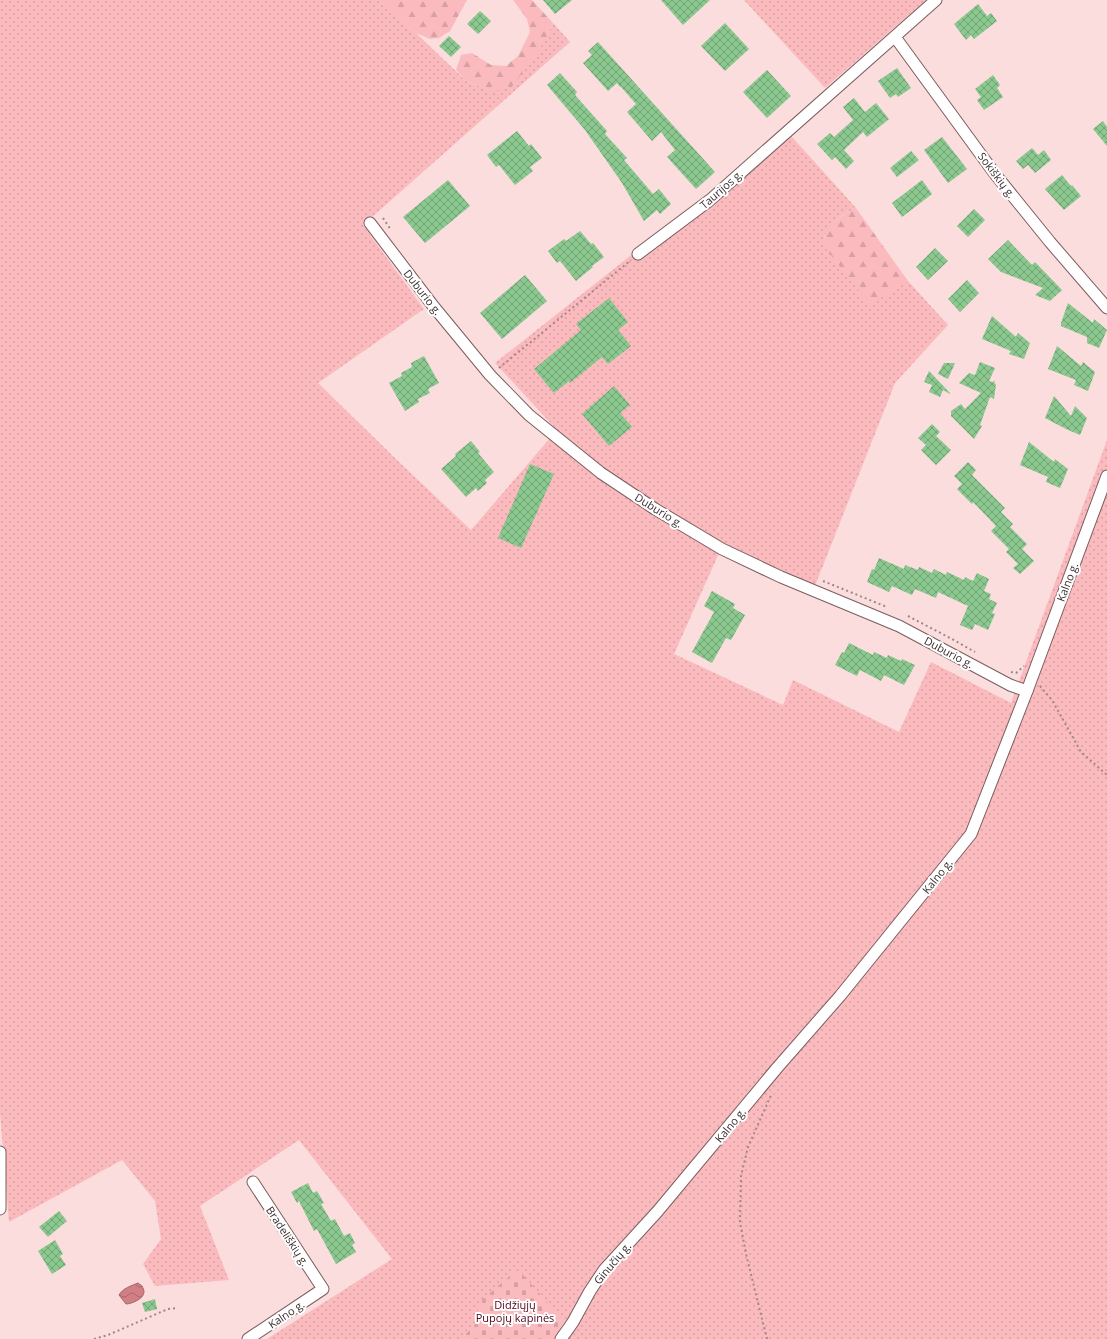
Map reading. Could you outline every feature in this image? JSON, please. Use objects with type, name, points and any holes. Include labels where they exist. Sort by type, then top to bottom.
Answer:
[{"type":"street","name":"Taurijos g.","points":[[638,254],[710,200],[936,0]]},
{"type":"street","name":"Sokiškių g.","points":[[895,37],[1000,179],[1050,242],[1107,308]]},
{"type":"street","name":"Duburio g.","points":[[370,223],[434,307],[490,375],[529,415],[601,473],[655,510],[722,549],[780,577],[899,626],[1010,684],[1027,691]]},
{"type":"street","name":"Kalno g.","points":[[658,1212],[777,1068],[840,996],[971,834],[1027,691],[1107,476]]},
{"type":"street","points":[[0,1152],[0,1209]]},
{"type":"street","name":"Bradeliškių g.","points":[[253,1182],[323,1289]]},
{"type":"street","name":"Ginučių g.","points":[[561,1339],[604,1270],[658,1212]]},
{"type":"street","name":"Kalno g.","points":[[248,1339],[323,1289]]},
{"type":"path","points":[[499,368],[638,254]]},
{"type":"path","points":[[1032,677],[1052,700],[1081,752],[1107,775]]},
{"type":"path","points":[[766,1339],[740,1222],[741,1176],[748,1147],[772,1093],[773,1087]]},
{"type":"path","points":[[94,1339],[168,1309],[177,1308]]},
{"type":"green space","points":[[0,0],[377,0],[416,33],[466,81],[492,91],[547,35],[553,23],[570,42],[363,225],[424,309],[318,383],[471,530],[557,430],[495,363],[731,176],[784,128],[856,208],[837,220],[824,237],[870,304],[908,281],[948,325],[895,383],[811,596],[719,553],[674,654],[783,705],[793,680],[899,732],[931,662],[1011,703],[1107,440],[1107,1339],[554,1339],[564,1322],[478,1321],[461,1339],[267,1339],[392,1259],[299,1140],[200,1206],[229,1280],[155,1286],[143,1264],[161,1239],[155,1201],[122,1160],[9,1222],[0,1113]]},
{"type":"green space","points":[[377,0],[467,0],[450,31],[439,38],[430,39],[416,33]]},
{"type":"green space","points":[[513,0],[532,0],[553,23],[541,47],[511,88],[492,91],[466,81],[456,70],[461,55],[472,53],[491,65],[506,66],[518,56],[530,32],[527,19]]},
{"type":"green space","points":[[744,0],[926,0],[825,88]]},
{"type":"green space","points":[[856,208],[908,281],[870,305],[823,245],[824,238],[834,222],[844,214]]},
{"type":"green space","name":"Didžiųjų Pupojų kapinės","points":[[518,1269],[564,1322],[554,1339],[461,1339],[478,1321],[478,1303]]},
{"type":"water","points":[[138,1283],[142,1286],[144,1291],[142,1297],[137,1301],[126,1304],[119,1295],[125,1289]]},
{"type":"building","points":[[543,0],[572,0],[555,14]]},
{"type":"building","points":[[661,0],[710,0],[683,25]]},
{"type":"building","points":[[978,4],[987,16],[991,13],[997,21],[974,39],[971,35],[966,40],[954,24]]},
{"type":"building","points":[[480,11],[491,21],[478,34],[467,24]]},
{"type":"building","points":[[725,23],[749,49],[725,71],[701,46]]},
{"type":"building","points":[[449,36],[461,47],[451,57],[439,46]]},
{"type":"building","points":[[598,42],[715,172],[696,189],[667,157],[675,150],[661,132],[652,141],[627,112],[636,104],[621,87],[617,83],[608,91],[583,63],[592,55],[588,51]]},
{"type":"building","points":[[897,68],[911,88],[898,97],[896,94],[890,98],[878,81]]},
{"type":"building","points":[[767,70],[791,96],[767,118],[743,92]]},
{"type":"building","points":[[560,73],[577,92],[575,95],[607,131],[605,134],[627,158],[624,160],[653,194],[659,189],[671,204],[660,214],[657,210],[644,221],[622,183],[585,130],[547,85]]},
{"type":"building","points":[[993,75],[1000,85],[997,88],[1003,97],[984,110],[977,100],[981,97],[975,89]]},
{"type":"building","points":[[854,98],[865,112],[876,103],[889,119],[867,137],[863,132],[844,150],[854,161],[846,169],[835,157],[832,160],[817,144],[830,133],[834,137],[853,120],[843,107]]},
{"type":"building","points":[[1103,121],[1107,127],[1107,146],[1093,129]]},
{"type":"building","points":[[517,131],[529,146],[531,144],[542,158],[530,167],[533,171],[515,185],[499,165],[496,167],[487,155]]},
{"type":"building","points":[[942,137],[967,169],[948,183],[924,150]]},
{"type":"building","points":[[1032,148],[1038,155],[1044,150],[1051,160],[1035,173],[1028,165],[1023,169],[1016,161]]},
{"type":"building","points":[[911,151],[919,160],[897,177],[890,168]]},
{"type":"building","points":[[1062,175],[1081,196],[1064,210],[1045,189]]},
{"type":"building","points":[[448,180],[470,206],[425,243],[403,217]]},
{"type":"building","points":[[922,180],[932,194],[902,217],[892,203]]},
{"type":"building","points":[[974,209],[985,220],[968,237],[957,226]]},
{"type":"building","points":[[580,231],[591,244],[593,243],[604,257],[576,281],[560,261],[557,263],[548,251],[564,239],[566,241]]},
{"type":"building","points":[[1008,240],[1032,265],[1035,262],[1062,290],[1050,301],[1035,295],[1043,288],[1001,272],[988,259]]},
{"type":"building","points":[[935,248],[948,261],[928,280],[916,267]]},
{"type":"building","points":[[525,275],[547,301],[502,339],[480,313]]},
{"type":"building","points":[[967,280],[979,293],[960,312],[948,299]]},
{"type":"building","points":[[609,298],[628,322],[618,330],[631,346],[608,364],[602,357],[570,383],[569,381],[554,393],[534,369],[581,330],[576,324]]},
{"type":"building","points":[[1068,303],[1093,323],[1094,319],[1107,330],[1099,348],[1087,343],[1087,337],[1061,326]]},
{"type":"building","points":[[992,316],[1016,337],[1018,333],[1030,343],[1024,359],[1009,354],[1011,351],[982,339]]},
{"type":"building","points":[[1057,346],[1081,366],[1083,362],[1095,372],[1088,391],[1074,385],[1076,380],[1048,369]]},
{"type":"building","points":[[424,356],[439,383],[428,389],[430,393],[418,399],[419,402],[405,411],[389,383],[402,376],[401,373],[412,367],[411,363]]},
{"type":"building","points":[[980,362],[995,368],[989,381],[993,382],[995,380],[994,383],[996,384],[994,399],[990,397],[980,425],[982,426],[974,439],[951,416],[951,411],[961,404],[965,409],[981,393],[959,383],[969,373],[975,375]]},
{"type":"building","points":[[944,363],[955,363],[948,379],[938,374]]},
{"type":"building","points":[[929,371],[950,394],[943,390],[940,397],[929,392],[932,385],[924,382]]},
{"type":"building","points":[[614,386],[630,405],[620,413],[632,427],[609,446],[582,414]]},
{"type":"building","points":[[1054,396],[1071,416],[1075,406],[1087,418],[1080,435],[1045,418]]},
{"type":"building","points":[[932,424],[940,432],[936,436],[951,450],[936,465],[921,450],[926,445],[918,438]]},
{"type":"building","points":[[471,441],[480,452],[478,453],[494,472],[485,480],[487,483],[478,491],[476,488],[466,497],[441,469],[456,456],[455,454]]},
{"type":"building","points":[[1029,442],[1054,462],[1055,459],[1068,469],[1060,488],[1046,482],[1048,477],[1020,465]]},
{"type":"building","points":[[968,462],[976,470],[972,475],[1005,508],[1001,512],[1013,524],[1010,527],[1027,544],[1022,549],[1034,561],[1020,574],[1013,568],[1018,564],[1006,552],[1009,549],[991,531],[996,526],[973,502],[972,504],[957,489],[962,484],[954,476]]},
{"type":"building","points":[[530,464],[554,474],[521,548],[498,538]]},
{"type":"building","points":[[879,558],[904,569],[905,565],[918,570],[919,567],[932,573],[934,569],[946,575],[947,572],[964,580],[965,577],[973,581],[977,573],[989,579],[984,591],[991,594],[989,599],[997,603],[992,613],[995,614],[988,630],[975,624],[972,630],[960,625],[968,606],[938,592],[936,598],[915,589],[912,595],[892,586],[889,592],[867,582],[872,569],[874,570]]},
{"type":"building","points":[[712,591],[735,604],[733,608],[745,615],[731,640],[726,638],[712,663],[692,652],[714,612],[704,606]]},
{"type":"building","points":[[849,643],[873,655],[874,652],[887,658],[888,655],[915,665],[904,685],[884,675],[881,681],[860,670],[857,676],[835,665]]},
{"type":"building","points":[[308,1183],[313,1193],[317,1191],[324,1203],[321,1204],[331,1221],[335,1219],[344,1236],[350,1233],[355,1243],[352,1245],[356,1252],[336,1264],[317,1229],[314,1231],[299,1201],[297,1203],[291,1192]]},
{"type":"building","points":[[59,1211],[67,1221],[48,1237],[39,1227]]},
{"type":"building","points":[[55,1240],[63,1254],[60,1256],[66,1265],[52,1274],[38,1251]]},
{"type":"building","points":[[155,1299],[157,1309],[145,1312],[142,1303]]}]
